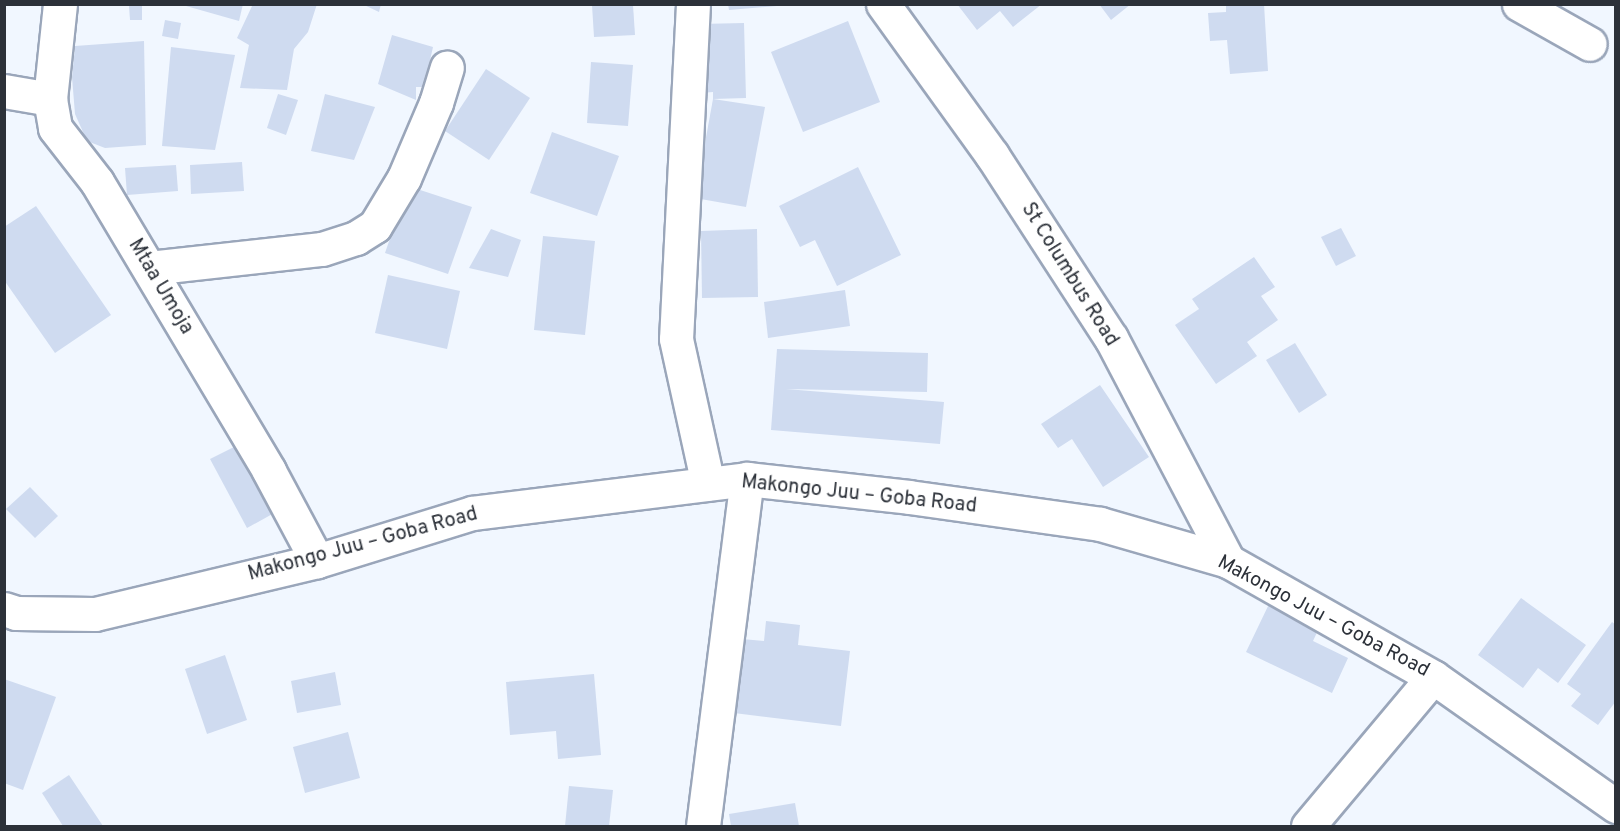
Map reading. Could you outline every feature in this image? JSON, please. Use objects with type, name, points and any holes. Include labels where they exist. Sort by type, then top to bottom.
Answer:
[{"type":"street","name":"Mtaa Umoja","points":[[60,4],[50,99],[55,128],[97,182],[269,471],[317,561]]},
{"type":"street","points":[[693,4],[676,339],[708,484]]},
{"type":"street","name":"St Columbus Road","points":[[883,4],[992,155],[1111,338],[1228,561]]},
{"type":"street","points":[[1519,4],[1590,44]]},
{"type":"street","points":[[149,268],[322,249],[356,238],[375,226],[404,178],[436,103],[447,68]]},
{"type":"street","points":[[4,91],[50,99]]},
{"type":"street","points":[[703,826],[747,479]]},
{"type":"street","name":"Makongo Juu – Goba Road","points":[[4,609],[16,613],[95,614],[317,561],[472,513],[747,479],[909,496],[1100,524],[1228,561],[1433,677],[1616,807]]},
{"type":"street","points":[[1308,826],[1433,677]]},
{"type":"building","points":[[179,4],[243,4],[239,21]]},
{"type":"building","points":[[253,4],[317,4],[308,32],[294,49],[287,90],[240,88],[249,45],[237,38]]},
{"type":"building","points":[[362,4],[381,4],[379,12]]},
{"type":"building","points":[[728,4],[777,4],[777,6],[729,10]]},
{"type":"building","points":[[957,4],[1042,4],[1013,27],[1000,11],[977,30]]},
{"type":"building","points":[[1099,4],[1131,4],[1111,20]]},
{"type":"building","points":[[1226,4],[1264,4],[1268,71],[1230,74],[1227,40],[1210,41],[1208,13],[1226,12]]},
{"type":"building","points":[[592,5],[633,5],[635,35],[594,37]]},
{"type":"building","points":[[129,6],[142,6],[142,20],[130,20]]},
{"type":"building","points":[[165,20],[181,23],[178,39],[162,36]]},
{"type":"building","points":[[848,21],[880,102],[803,132],[771,52]]},
{"type":"building","points":[[744,23],[746,98],[713,99],[713,92],[701,93],[700,24]]},
{"type":"building","points":[[392,35],[433,47],[424,87],[416,87],[416,100],[378,84]]},
{"type":"building","points":[[144,41],[146,145],[105,148],[87,141],[75,114],[72,77],[75,46]]},
{"type":"building","points":[[171,47],[235,55],[215,150],[162,146]]},
{"type":"building","points":[[591,62],[633,65],[628,126],[587,123]]},
{"type":"building","points":[[486,69],[530,98],[489,160],[445,131]]},
{"type":"building","points":[[278,94],[298,100],[286,135],[267,128]]},
{"type":"building","points":[[325,94],[375,107],[354,160],[311,151]]},
{"type":"building","points":[[713,99],[765,107],[746,207],[695,198]]},
{"type":"building","points":[[552,132],[619,156],[597,216],[530,193]]},
{"type":"building","points":[[242,162],[244,191],[191,194],[190,165]]},
{"type":"building","points":[[176,165],[178,191],[127,195],[125,168]]},
{"type":"building","points":[[858,167],[901,255],[837,286],[815,240],[800,247],[779,206]]},
{"type":"building","points":[[408,186],[472,207],[448,274],[385,253]]},
{"type":"building","points":[[36,206],[111,315],[55,353],[4,280],[4,227]]},
{"type":"building","points":[[1341,228],[1356,256],[1336,266],[1321,237]]},
{"type":"building","points":[[491,229],[521,240],[508,277],[469,268]]},
{"type":"building","points":[[757,229],[758,297],[702,298],[701,231]]},
{"type":"building","points":[[543,236],[595,241],[585,335],[534,330]]},
{"type":"building","points":[[1254,257],[1275,287],[1261,296],[1278,320],[1247,342],[1257,356],[1216,384],[1175,325],[1199,309],[1192,299]]},
{"type":"building","points":[[388,275],[460,291],[447,349],[375,333]]},
{"type":"building","points":[[845,290],[850,326],[768,338],[764,302]]},
{"type":"building","points":[[1295,343],[1327,395],[1299,413],[1266,360]]},
{"type":"building","points":[[777,349],[928,353],[927,392],[786,389],[944,402],[940,444],[771,430]]},
{"type":"building","points":[[1100,385],[1149,457],[1103,487],[1072,439],[1058,448],[1041,424]]},
{"type":"building","points":[[240,444],[276,512],[247,528],[210,459]]},
{"type":"building","points":[[30,487],[58,516],[35,538],[6,509]]},
{"type":"building","points":[[1521,598],[1586,645],[1558,683],[1538,668],[1523,688],[1478,655]]},
{"type":"building","points":[[1270,602],[1320,626],[1313,641],[1348,658],[1332,693],[1246,652]]},
{"type":"building","points":[[766,621],[800,625],[798,645],[850,651],[841,726],[734,713],[742,639],[764,641]]},
{"type":"building","points":[[1612,622],[1616,625],[1616,701],[1598,725],[1571,706],[1581,694],[1567,684]]},
{"type":"building","points":[[225,655],[247,720],[207,734],[185,669]]},
{"type":"building","points":[[335,672],[341,705],[297,713],[291,681]]},
{"type":"building","points":[[594,674],[601,755],[558,759],[556,731],[510,735],[506,682]]},
{"type":"building","points":[[4,679],[56,697],[23,790],[4,783]]},
{"type":"building","points":[[348,732],[360,778],[305,793],[293,747]]},
{"type":"building","points":[[69,775],[103,826],[63,826],[42,793]]},
{"type":"building","points":[[569,786],[613,790],[609,826],[565,826]]},
{"type":"building","points":[[795,803],[799,826],[731,826],[729,814]]}]
